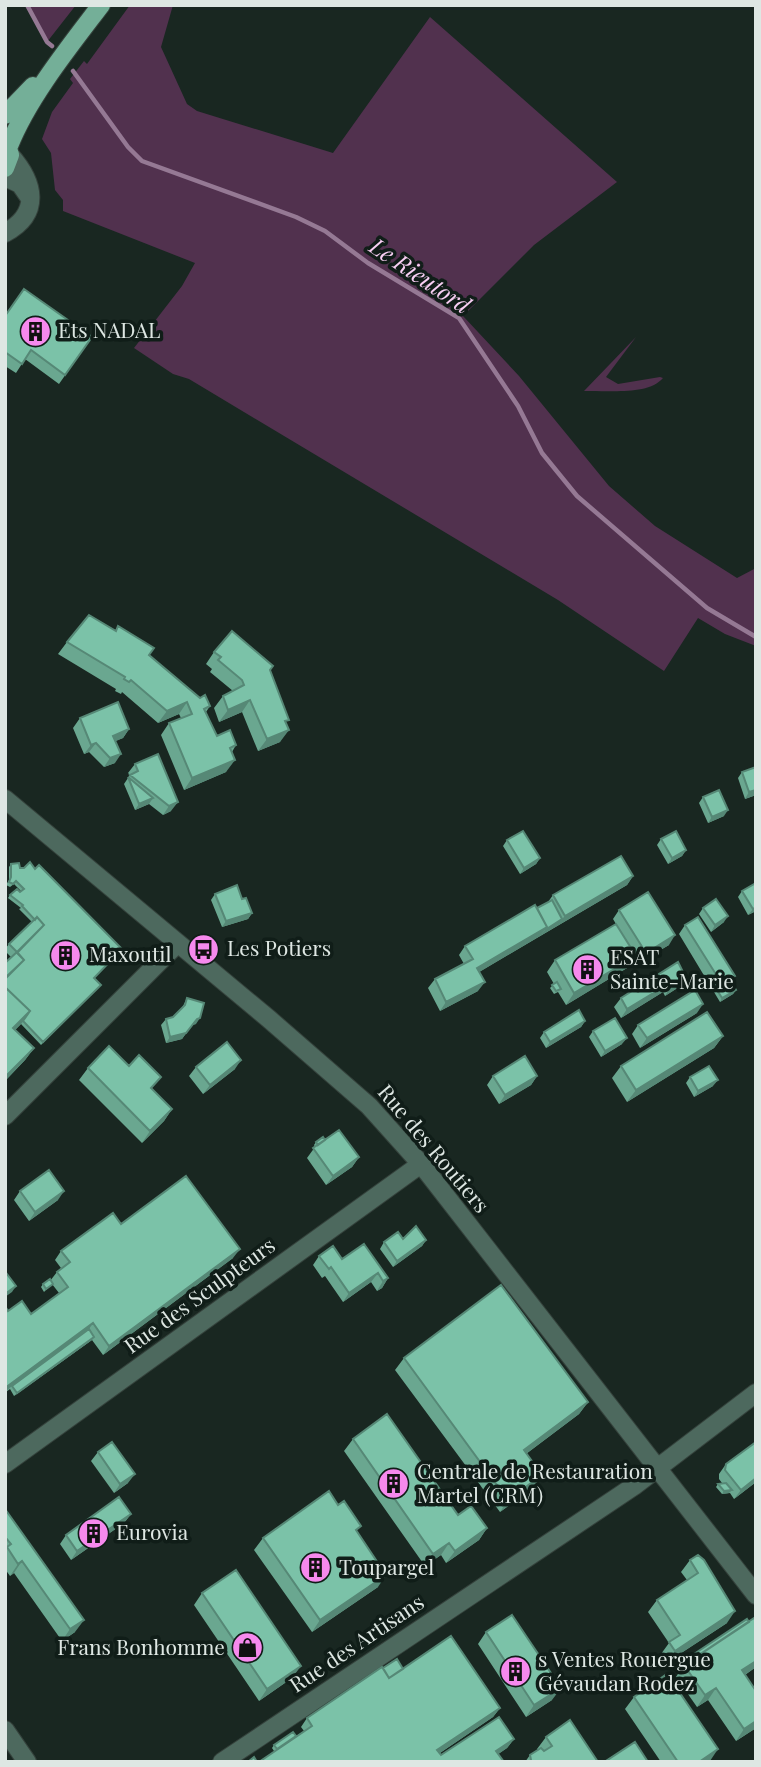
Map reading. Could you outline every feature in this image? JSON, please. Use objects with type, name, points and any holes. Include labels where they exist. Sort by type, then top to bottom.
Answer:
[{"type":"main road","points":[[7,152],[22,119],[68,48],[101,5]]},
{"type":"main road","points":[[5,115],[68,48]]},
{"type":"street","points":[[5,233],[25,217],[31,201],[27,178],[7,152]]},
{"type":"street","points":[[5,177],[20,184],[31,201]]},
{"type":"street","name":"Rue des Routiers","points":[[5,799],[369,1106],[421,1164],[756,1595]]},
{"type":"street","points":[[5,1116],[178,943]]},
{"type":"street","name":"Rue des Sculpteurs","points":[[5,1464],[421,1164]]},
{"type":"street","name":"Rue des Artisans","points":[[222,1762],[657,1469],[756,1393]]},
{"type":"street","points":[[5,1730],[27,1762]]},
{"type":"shaded area","points":[[27,5],[76,5],[47,42]]},
{"type":"shaded area","points":[[130,5],[173,5],[161,47],[187,104],[197,111],[333,153],[430,17],[617,182],[534,245],[463,316],[519,376],[609,486],[655,526],[737,578],[756,568],[756,646],[725,634],[698,618],[664,671],[558,600],[189,379],[173,374],[134,348],[182,286],[195,263],[63,211],[63,200],[55,190],[51,153],[42,139],[52,112],[73,83],[70,79],[84,61],[87,64]]},
{"type":"shaded area","points":[[636,337],[606,377],[618,384],[663,378],[656,384],[637,390],[584,391]]},
{"type":"building","name":"Ets NADAL","points":[[24,289],[92,337],[65,375],[31,350],[22,364],[5,352],[5,316]]},
{"type":"building","points":[[89,615],[116,631],[118,626],[154,648],[149,655],[200,698],[205,695],[210,706],[204,709],[217,736],[230,730],[236,745],[230,748],[235,760],[192,778],[169,723],[192,714],[187,702],[167,711],[131,680],[129,682],[67,642]]},
{"type":"building","points":[[232,631],[273,666],[270,670],[289,720],[285,721],[289,730],[267,739],[250,700],[228,710],[223,696],[244,685],[242,680],[218,660],[221,657],[214,652]]},
{"type":"building","points":[[118,702],[129,729],[113,736],[121,754],[110,758],[96,743],[91,745],[80,718]]},
{"type":"building","points":[[158,754],[178,802],[169,806],[130,775],[138,771],[135,764]]},
{"type":"building","points":[[756,767],[756,790],[749,792],[742,772]]},
{"type":"building","points":[[128,777],[153,798],[139,804]]},
{"type":"building","points":[[719,790],[728,810],[712,817],[703,797]]},
{"type":"building","points":[[523,831],[540,858],[524,868],[507,840]]},
{"type":"building","points":[[676,831],[686,850],[672,858],[661,839]]},
{"type":"building","points":[[621,856],[633,876],[565,916],[553,895]]},
{"type":"building","name":"Maxoutil","points":[[30,862],[35,869],[39,865],[122,949],[94,978],[101,985],[43,1042],[23,1021],[30,1011],[5,987],[5,979],[24,960],[17,953],[44,925],[37,917],[35,920],[23,905],[10,895],[17,889],[20,892],[24,889],[16,881],[13,884],[9,882],[11,864],[19,863],[20,868],[24,868]]},
{"type":"building","points":[[756,883],[756,907],[753,909],[742,891]]},
{"type":"building","points":[[237,885],[242,899],[246,898],[252,913],[226,921],[215,894]]},
{"type":"building","points":[[648,892],[675,935],[646,953],[619,910]]},
{"type":"building","points":[[716,899],[728,916],[715,925],[703,908]]},
{"type":"building","points":[[552,900],[562,919],[545,930],[547,927],[537,908]]},
{"type":"building","points":[[535,905],[547,927],[477,968],[485,982],[446,1002],[435,979],[473,959],[465,946]]},
{"type":"building","points":[[37,917],[44,925],[17,952],[9,944]]},
{"type":"building","points":[[698,917],[735,976],[722,984],[685,925]]},
{"type":"building","name":"ESAT Sainte-Marie","points":[[616,924],[636,956],[574,993],[555,960]]},
{"type":"building","points":[[17,952],[24,960],[5,978],[5,963]]},
{"type":"building","points":[[678,962],[686,978],[671,986],[670,983],[627,1009],[621,998]]},
{"type":"building","points":[[557,982],[561,989],[556,991],[552,985]]},
{"type":"building","points":[[731,982],[736,990],[722,998],[717,990]]},
{"type":"building","points":[[5,987],[30,1011],[13,1028],[34,1048],[5,1077]]},
{"type":"building","points":[[695,990],[703,1004],[647,1038],[638,1025]]},
{"type":"building","points":[[187,998],[204,1003],[200,1018],[186,1033],[170,1037],[166,1019],[173,1017],[185,1005]]},
{"type":"building","points":[[579,1010],[585,1021],[550,1042],[544,1032]]},
{"type":"building","points":[[707,1012],[723,1036],[636,1090],[621,1066]]},
{"type":"building","points":[[615,1018],[627,1038],[605,1051],[593,1031]]},
{"type":"building","points":[[227,1042],[241,1060],[210,1085],[196,1067]]},
{"type":"building","points":[[109,1046],[129,1066],[139,1055],[161,1077],[151,1088],[172,1109],[150,1131],[88,1068]]},
{"type":"building","points":[[525,1056],[537,1076],[505,1095],[493,1076]]},
{"type":"building","points":[[709,1066],[718,1080],[698,1091],[690,1077]]},
{"type":"building","points":[[339,1130],[359,1157],[333,1176],[313,1148]]},
{"type":"building","points":[[323,1137],[325,1140],[318,1145],[316,1142]]},
{"type":"building","points":[[49,1170],[64,1191],[35,1212],[20,1191]]},
{"type":"building","points":[[186,1176],[240,1249],[109,1346],[93,1323],[5,1388],[5,1306],[8,1311],[22,1301],[31,1314],[68,1287],[57,1272],[70,1262],[61,1251],[113,1213],[121,1224]]},
{"type":"building","points":[[416,1226],[426,1240],[397,1261],[384,1242],[398,1232],[403,1239]]},
{"type":"building","points":[[364,1244],[388,1278],[383,1281],[378,1273],[349,1293],[331,1267],[329,1269],[319,1256],[333,1246],[342,1259]]},
{"type":"building","points":[[7,1274],[16,1286],[5,1294],[5,1276]]},
{"type":"building","points":[[50,1279],[53,1284],[46,1289],[43,1284]]},
{"type":"building","points":[[501,1285],[588,1402],[524,1450],[542,1475],[508,1500],[404,1358]]},
{"type":"building","points":[[89,1329],[94,1337],[17,1393],[12,1386]]},
{"type":"building","name":"Centrale de Restauration Martel (CRM)","points":[[387,1414],[458,1515],[471,1506],[487,1528],[455,1551],[449,1543],[433,1554],[353,1439]]},
{"type":"building","points":[[112,1442],[135,1474],[120,1484],[98,1452]]},
{"type":"building","points":[[756,1442],[756,1478],[741,1490],[725,1470],[726,1464]]},
{"type":"building","points":[[726,1483],[732,1490],[724,1491],[718,1484]]},
{"type":"building","name":"Toupargel","points":[[329,1491],[338,1505],[344,1501],[361,1526],[356,1530],[386,1575],[320,1620],[263,1538]]},
{"type":"building","name":"Eurovia","points":[[119,1497],[131,1514],[77,1551],[66,1535]]},
{"type":"building","points":[[5,1509],[84,1620],[70,1629],[22,1561],[18,1564],[7,1547],[11,1544],[5,1537]]},
{"type":"building","points":[[698,1555],[704,1560],[735,1611],[675,1651],[669,1642],[680,1635],[657,1600],[698,1573],[690,1560]]},
{"type":"building","name":"Frans Bonhomme","points":[[236,1570],[301,1666],[267,1689],[202,1593]]},
{"type":"building","points":[[512,1615],[561,1688],[534,1705],[486,1632]]},
{"type":"building","points":[[754,1618],[756,1661],[742,1670],[756,1691],[756,1721],[744,1729],[716,1688],[705,1695],[684,1665]]},
{"type":"building","points":[[747,1619],[749,1622],[690,1661],[688,1658]]},
{"type":"building","points":[[451,1636],[500,1708],[437,1750],[441,1755],[499,1717],[514,1739],[496,1751],[504,1762],[259,1762],[312,1726],[307,1718],[382,1667],[389,1678]]},
{"type":"building","points":[[397,1659],[403,1669],[389,1678],[383,1668]]},
{"type":"building","points":[[667,1674],[718,1749],[699,1762],[678,1762],[634,1697]]},
{"type":"building","points":[[570,1720],[598,1762],[528,1762],[531,1760],[530,1755],[541,1748],[544,1751],[552,1746],[546,1737]]},
{"type":"building","points":[[293,1732],[296,1736],[277,1749],[274,1745]]},
{"type":"building","points":[[635,1742],[648,1762],[606,1761]]},
{"type":"waterway","name":"Le Rieutord","points":[[27,5],[47,42],[52,46]]},
{"type":"waterway","name":"Le Rieutord","points":[[73,71],[128,147],[142,161],[296,217],[325,231],[368,263],[459,318],[518,406],[542,453],[577,496],[707,608],[756,637]]},
{"type":"place","name":"Ets NADAL","points":[[35,331]]},
{"type":"place","name":"Les Potiers","points":[[204,949]]},
{"type":"place","name":"Maxoutil","points":[[66,955]]},
{"type":"place","name":"ESAT Sainte-Marie","points":[[587,970]]},
{"type":"place","name":"Centrale de Restauration Martel (CRM)","points":[[394,1484]]},
{"type":"place","name":"Eurovia","points":[[93,1533]]},
{"type":"place","name":"Toupargel","points":[[316,1568]]},
{"type":"place","name":"Frans Bonhomme","points":[[248,1648]]},
{"type":"place","name":"s Ventes Rouergue Gévaudan Rodez","points":[[515,1672]]}]
